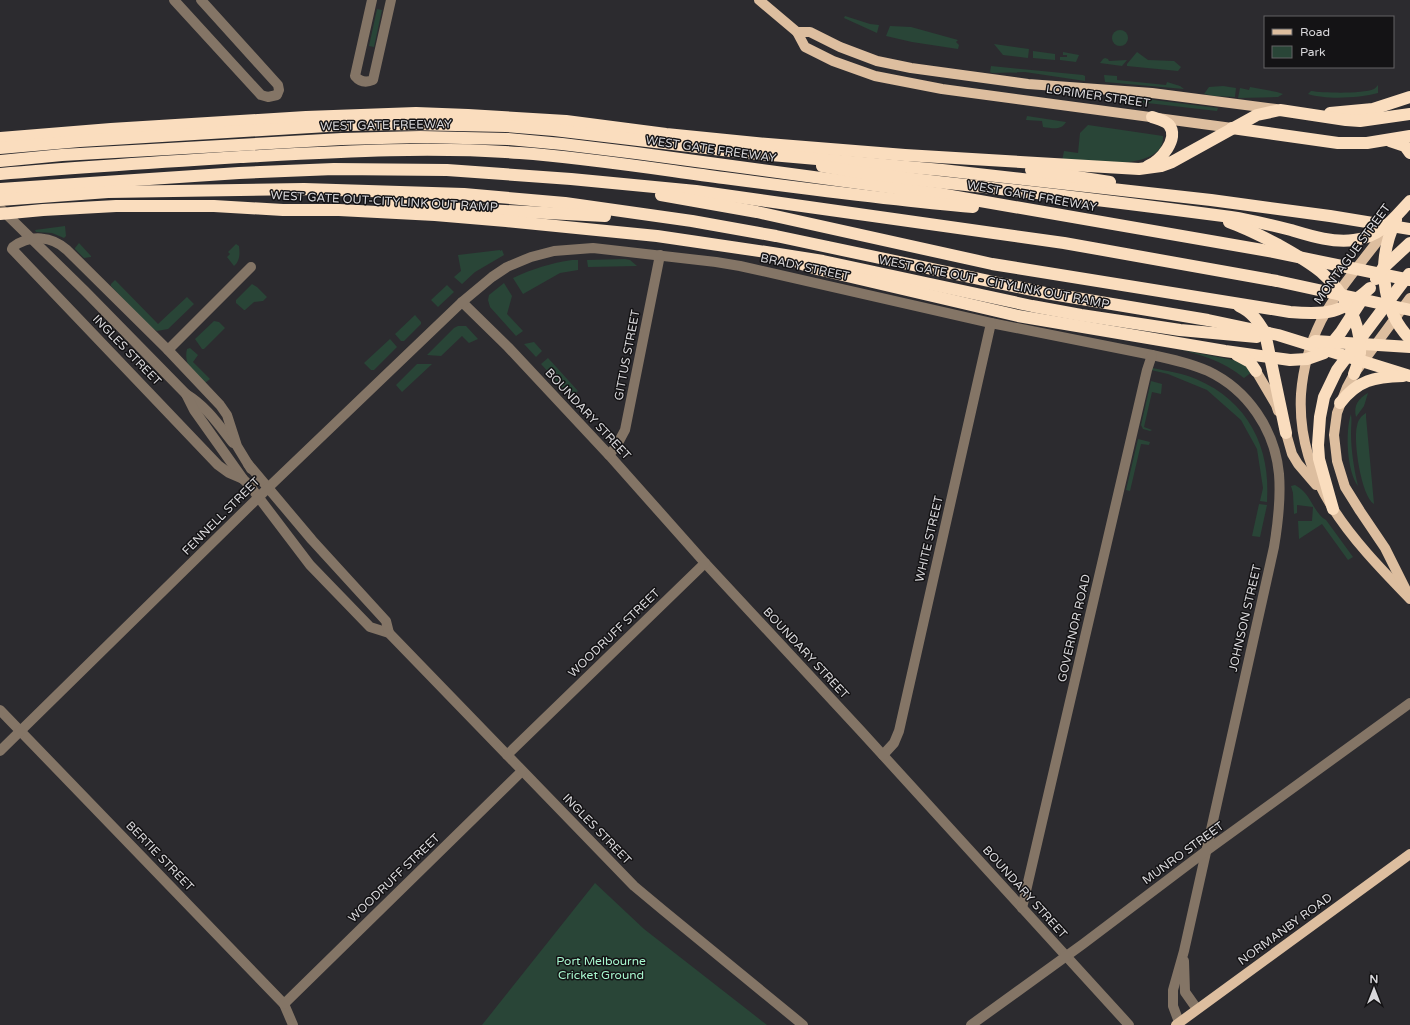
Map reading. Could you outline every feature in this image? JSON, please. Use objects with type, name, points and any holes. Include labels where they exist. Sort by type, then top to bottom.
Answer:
[{"type":"highway","points":[[1310,114],[1351,112],[1374,108],[1410,96]]},
{"type":"highway","name":"LORIMER STREET","points":[[1280,110],[1360,121],[1410,114]]},
{"type":"highway","points":[[0,138],[111,129],[306,117],[424,114],[509,116],[566,121],[713,139],[905,155],[1139,169],[1156,167],[1172,162],[1257,114],[1280,110]]},
{"type":"highway","points":[[1139,169],[1154,164],[1164,154],[1172,140],[1173,134],[1170,127],[1164,121],[1152,117]]},
{"type":"highway","points":[[0,148],[344,125],[465,124],[554,130],[748,153],[942,170],[1211,200],[1330,216],[1410,229]]},
{"type":"highway","name":"LORIMER STREET","points":[[1232,128],[1338,143],[1367,143],[1410,136]]},
{"type":"highway","name":"WEST GATE FREEWAY","points":[[0,161],[70,155],[342,138],[420,137],[508,139],[636,153],[939,199],[1052,214],[1274,252],[1410,280]]},
{"type":"highway","points":[[1384,140],[1400,143],[1405,146],[1410,153]]},
{"type":"highway","points":[[0,174],[333,152],[448,150],[518,153],[593,160],[786,186],[939,199]]},
{"type":"highway","points":[[748,153],[880,176],[1030,192],[1203,214],[1256,222],[1321,238],[1339,240],[1355,240],[1368,236],[1379,231],[1392,222]]},
{"type":"highway","points":[[905,155],[1086,177],[1211,200]]},
{"type":"highway","points":[[0,190],[239,173],[334,169],[447,170],[571,179],[696,191],[1064,243],[1277,281],[1410,310]]},
{"type":"highway","points":[[571,179],[756,212],[992,264],[1290,312],[1327,313],[1350,311]]},
{"type":"highway","points":[[0,200],[108,192],[304,189],[464,194],[565,203],[692,221],[814,244],[1046,293],[1200,319],[1259,331],[1310,344],[1410,376]]},
{"type":"highway","name":"MONTAGUE STREET","points":[[1392,222],[1410,200]]},
{"type":"highway","points":[[214,206],[283,202],[351,203],[692,221]]},
{"type":"highway","name":"WEST GATE OUT-CITYLINK OUT RAMP","points":[[0,214],[116,206],[214,206],[283,210],[339,210],[498,220],[658,236],[766,252]]},
{"type":"highway","points":[[1401,211],[1390,235],[1386,250],[1383,268],[1384,285],[1388,301],[1395,318],[1410,339]]},
{"type":"highway","points":[[1203,214],[1232,223],[1258,234],[1287,250],[1320,272],[1339,292],[1350,311],[1360,340],[1359,362],[1354,374]]},
{"type":"highway","points":[[766,252],[817,269],[1018,316],[1225,351],[1290,360],[1307,359],[1319,356],[1327,350],[1341,332],[1350,311],[1370,288],[1383,268],[1410,243]]},
{"type":"highway","name":"WEST GATE OUT - CITYLINK OUT RAMP","points":[[766,252],[823,261],[1032,306],[1128,323],[1221,334],[1410,347]]},
{"type":"highway","points":[[1333,509],[1319,459],[1318,445],[1320,417],[1324,397],[1337,370],[1410,274]]},
{"type":"highway","points":[[1221,301],[1241,307],[1250,312],[1257,319],[1265,333],[1286,433]]},
{"type":"highway","points":[[1225,351],[1250,362],[1256,371]]},
{"type":"highway","points":[[1340,403],[1347,393],[1363,382],[1381,378],[1410,376]]},
{"type":"main road","name":"LORIMER STREET","points":[[758,0],[797,32],[805,47],[833,61],[875,76],[931,87],[1232,128]]},
{"type":"main road","name":"LORIMER STREET","points":[[797,32],[810,32],[840,47],[877,61],[911,68],[1028,84],[1152,93],[1280,110]]},
{"type":"main road","name":"MONTAGUE STREET","points":[[1392,222],[1339,292],[1327,313],[1312,343],[1307,359],[1303,375],[1301,402],[1304,444],[1309,461],[1326,497],[1333,509],[1365,552],[1410,598]]},
{"type":"main road","name":"MONTAGUE STREET","points":[[1410,298],[1354,374],[1340,403],[1334,435],[1340,474],[1345,487],[1385,548],[1410,598]]},
{"type":"main road","points":[[1256,371],[1276,405],[1295,459],[1326,497]]},
{"type":"main road","name":"NORMANBY ROAD","points":[[1177,1024],[1410,854]]},
{"type":"street","points":[[174,0],[261,95],[268,97],[277,95],[279,92],[278,85],[201,0]]},
{"type":"street","points":[[372,0],[355,76],[359,80],[368,82],[373,80],[391,0]]},
{"type":"street","name":"INGLES STREET","points":[[0,208],[85,291],[186,394],[201,405],[214,418],[268,489],[338,569],[386,620],[389,633]]},
{"type":"street","name":"INGLES STREET","points":[[252,468],[237,446],[224,410],[168,350],[60,244],[48,239],[39,239],[22,242],[15,245],[12,249],[218,465],[229,473],[246,480],[310,565],[370,627],[389,633],[634,886],[803,1025]]},
{"type":"street","name":"BRADY STREET","points":[[462,302],[492,277],[507,267],[531,257],[554,251],[593,248],[740,266],[991,323],[1152,355]]},
{"type":"street","name":"GITTUS STREET","points":[[609,455],[617,445],[625,430],[660,255]]},
{"type":"street","points":[[168,350],[251,267]]},
{"type":"street","name":"BOUNDARY STREET","points":[[462,302],[508,347],[609,455],[705,563],[883,755],[1129,1025]]},
{"type":"street","name":"FENNELL STREET","points":[[0,752],[268,489],[462,302]]},
{"type":"street","name":"WHITE STREET","points":[[883,755],[894,743],[899,731],[991,323]]},
{"type":"street","name":"JOHNSON STREET","points":[[1152,355],[1172,359],[1208,371],[1222,379],[1241,394],[1260,416],[1274,450],[1279,474],[1280,505],[1274,547],[1184,950],[1173,990],[1173,1006],[1177,1024]]},
{"type":"street","name":"GOVERNOR ROAD","points":[[1022,908],[1152,355]]},
{"type":"street","name":"INGLES STREET","points":[[186,394],[194,410],[243,479]]},
{"type":"street","name":"WOODRUFF STREET","points":[[507,755],[705,563]]},
{"type":"street","points":[[326,581],[338,569]]},
{"type":"street","name":"MUNRO STREET","points":[[971,1025],[1206,851],[1410,703]]},
{"type":"street","name":"BERTIE STREET","points":[[0,710],[284,1004],[292,1025]]},
{"type":"street","name":"WOODRUFF STREET","points":[[284,1004],[522,771]]},
{"type":"street","name":"JOHNSON STREET","points":[[1184,950],[1185,992],[1197,1009]]},
{"type":"green space","points":[[377,9],[382,10],[374,47],[369,46]]},
{"type":"green space","points":[[845,16],[870,24],[879,25],[877,33],[844,18]]},
{"type":"green space","points":[[890,26],[911,27],[958,40],[956,42],[959,45],[958,49],[912,42],[886,36]]},
{"type":"green space","points":[[1120,30],[1127,35],[1128,38],[1123,45],[1120,46],[1113,41],[1112,38],[1117,31]]},
{"type":"green space","points":[[994,44],[1029,49],[1028,58],[1003,55]]},
{"type":"green space","points":[[1033,51],[1055,54],[1055,60],[1033,58]]},
{"type":"green space","points":[[1063,52],[1079,55],[1076,62],[1060,60],[1060,57],[1067,57],[1067,55],[1063,55]]},
{"type":"green space","points":[[1137,52],[1148,60],[1174,61],[1181,67],[1178,71],[1127,66]]},
{"type":"green space","points":[[1105,58],[1109,61],[1127,60],[1122,66],[1100,63]]},
{"type":"green space","points":[[991,66],[1083,75],[1085,76],[1085,81],[1025,72],[992,73],[990,72]]},
{"type":"green space","points":[[1104,75],[1117,76],[1117,80],[1166,85],[1167,82],[1180,86],[1184,89],[1105,82]]},
{"type":"green space","points":[[1378,85],[1378,93],[1362,96],[1333,98],[1308,94],[1311,91],[1334,93],[1369,91],[1376,88]]},
{"type":"green space","points":[[1223,86],[1236,88],[1235,97],[1204,94],[1209,87]]},
{"type":"green space","points":[[1250,87],[1283,94],[1278,97],[1238,98],[1240,88],[1249,90]]},
{"type":"green space","points":[[1122,96],[1218,108],[1217,111],[1121,100]]},
{"type":"green space","points":[[1027,116],[1066,122],[1059,128],[1043,127],[1042,121],[1026,120]]},
{"type":"green space","points":[[1088,125],[1163,136],[1160,148],[1151,156],[1138,160],[1122,163],[1062,161],[1064,151],[1078,153],[1080,133]]},
{"type":"green space","points":[[65,226],[66,236],[64,238],[52,233],[36,232],[35,230]]},
{"type":"green space","points":[[79,243],[91,257],[84,258],[75,249]]},
{"type":"green space","points":[[236,244],[239,246],[239,255],[234,266],[227,257],[230,254],[228,252]]},
{"type":"green space","points":[[502,250],[504,255],[475,272],[462,284],[454,277],[461,271],[458,255]]},
{"type":"green space","points":[[578,260],[578,270],[560,273],[523,294],[513,278],[542,267]]},
{"type":"green space","points":[[587,260],[630,260],[637,266],[588,267]]},
{"type":"green space","points":[[115,280],[158,324],[187,297],[194,304],[168,329],[157,331],[149,326],[111,286]]},
{"type":"green space","points":[[504,283],[512,296],[507,314],[523,331],[516,336],[490,307],[488,300],[489,295]]},
{"type":"green space","points":[[252,284],[267,297],[263,301],[254,302],[244,310],[236,303],[236,300]]},
{"type":"green space","points":[[447,285],[454,292],[438,307],[431,300]]},
{"type":"green space","points":[[415,315],[421,324],[404,341],[401,341],[395,334]]},
{"type":"green space","points":[[214,321],[219,322],[225,328],[204,349],[202,349],[195,339]]},
{"type":"green space","points":[[458,326],[466,326],[478,339],[469,343],[462,336],[441,356],[427,355],[454,328]]},
{"type":"green space","points":[[390,339],[397,347],[374,370],[371,370],[364,363]]},
{"type":"green space","points":[[534,342],[542,351],[536,357],[524,344]]},
{"type":"green space","points":[[190,348],[198,355],[193,362],[210,379],[205,383],[188,364],[186,355],[187,349]]},
{"type":"green space","points":[[1172,348],[1243,363],[1252,372],[1244,378],[1228,367],[1210,358]]},
{"type":"green space","points":[[548,358],[578,391],[571,397],[541,364]]},
{"type":"green space","points":[[417,364],[432,364],[402,392],[396,385]]},
{"type":"green space","points":[[1152,368],[1191,377],[1214,388],[1230,400],[1242,413],[1252,428],[1260,445],[1265,463],[1267,502],[1260,501],[1263,488],[1257,449],[1241,420],[1207,390],[1168,374],[1151,370]]},
{"type":"green space","points":[[1151,381],[1162,384],[1161,394],[1152,392],[1144,427],[1152,430],[1150,431],[1143,429],[1141,425]]},
{"type":"green space","points":[[1368,393],[1364,406],[1356,417],[1356,405],[1362,397]]},
{"type":"green space","points":[[1366,413],[1374,504],[1369,499],[1365,490],[1357,455],[1357,424],[1360,418]]},
{"type":"green space","points":[[1351,414],[1352,453],[1358,486],[1354,480],[1349,462],[1348,430]]},
{"type":"green space","points":[[1138,439],[1150,442],[1149,445],[1141,444],[1130,491],[1126,490]]},
{"type":"green space","points":[[1295,485],[1305,493],[1318,513],[1326,520],[1353,557],[1348,560],[1322,524],[1299,539],[1298,521],[1312,521],[1313,507],[1297,505],[1297,513],[1294,514],[1293,493],[1291,486]]},
{"type":"green space","points":[[1259,504],[1267,505],[1260,537],[1252,536]]},
{"type":"green space","name":"Port Melbourne Cricket Ground","points":[[595,883],[644,929],[767,1025],[482,1025]]}]
